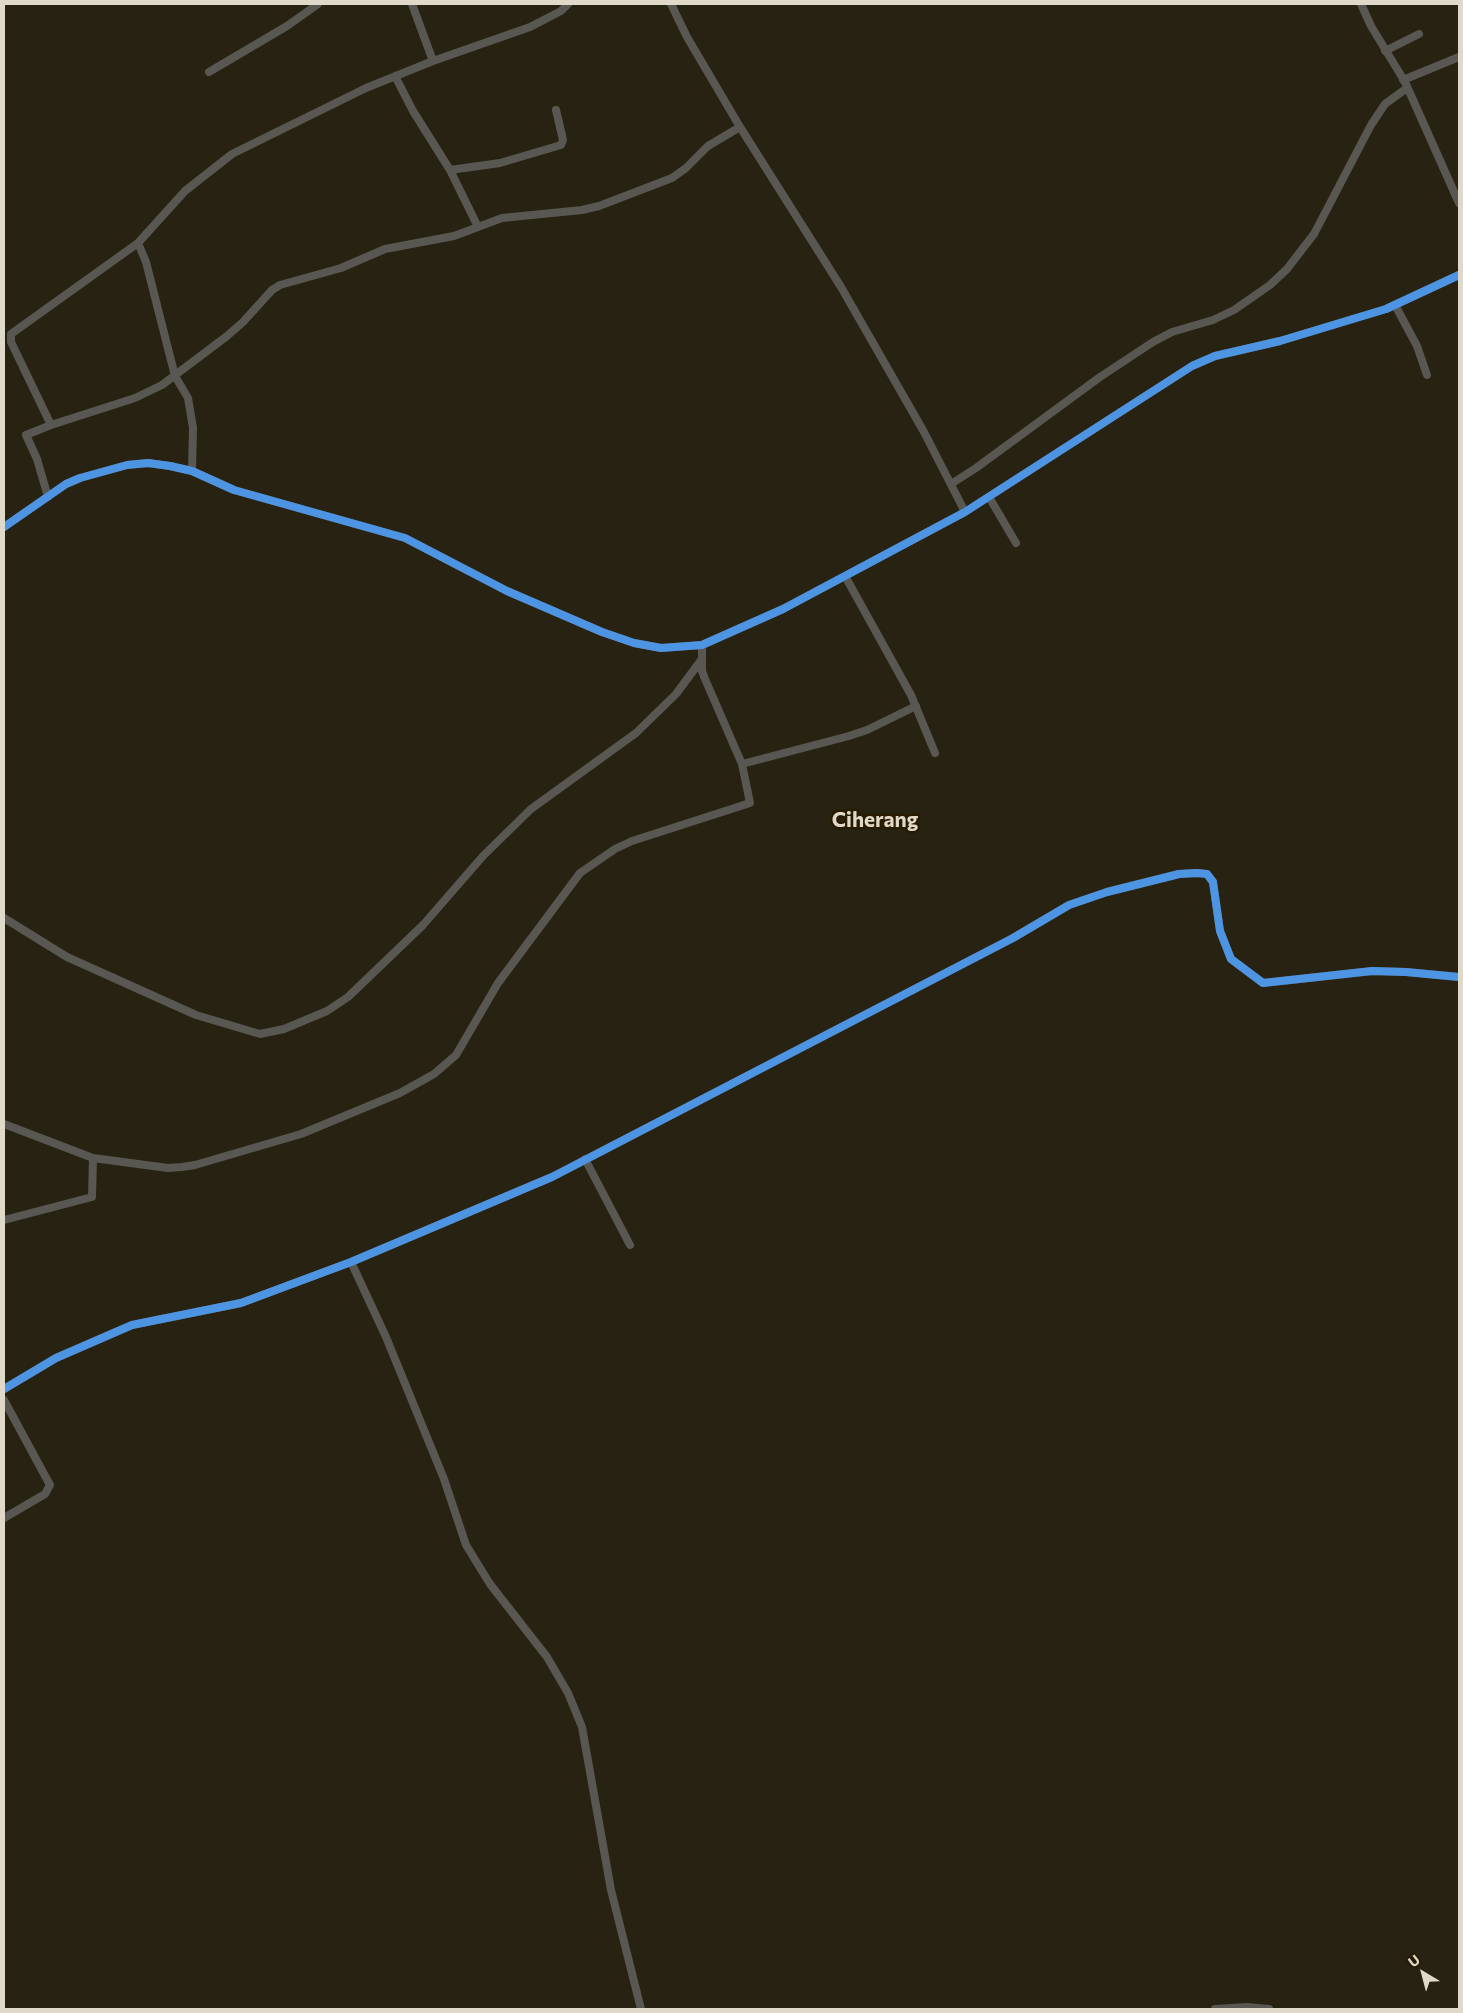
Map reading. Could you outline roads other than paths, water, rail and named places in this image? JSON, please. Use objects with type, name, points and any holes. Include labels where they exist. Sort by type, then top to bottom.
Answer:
[{"type":"street","points":[[209,72],[287,26],[318,4]]},
{"type":"street","points":[[412,4],[433,61]]},
{"type":"street","points":[[51,425],[11,342],[11,334],[138,243],[185,191],[232,154],[366,88],[433,61],[530,27],[560,11],[568,4]]},
{"type":"street","points":[[671,4],[687,37],[740,128],[841,288],[924,432],[965,512]]},
{"type":"street","points":[[1361,4],[1371,26],[1405,84],[1459,203]]},
{"type":"street","points":[[1385,51],[1419,34]]},
{"type":"street","points":[[951,484],[976,468],[1100,377],[1153,342],[1172,332],[1213,320],[1234,310],[1270,285],[1287,269],[1314,234],[1371,125],[1385,104],[1405,84],[1459,57]]},
{"type":"street","points":[[395,76],[413,111],[450,170],[478,227]]},
{"type":"street","points":[[450,170],[500,163],[561,145],[562,140],[556,110]]},
{"type":"street","points":[[48,497],[37,460],[26,435],[135,398],[162,385],[243,322],[272,290],[280,285],[341,268],[385,249],[454,236],[502,218],[589,209],[658,185],[681,173],[708,146],[740,128]]},
{"type":"street","points":[[138,243],[146,262],[175,376],[188,398],[193,428],[191,439],[192,471]]},
{"type":"street","points":[[4,527],[66,484],[80,478],[128,465],[148,462],[192,471],[234,490],[405,538],[507,591],[602,632],[634,643],[661,648],[702,645],[783,609],[965,512],[1192,366],[1215,356],[1335,325],[1396,305],[1459,275]]},
{"type":"street","points":[[1396,305],[1417,346],[1427,375]]},
{"type":"street","points":[[990,497],[1016,543]]},
{"type":"street","points":[[845,576],[916,706],[935,753]]},
{"type":"street","points":[[4,1124],[93,1158],[168,1168],[195,1165],[301,1134],[400,1093],[434,1074],[456,1055],[498,983],[580,874],[615,849],[632,841],[750,803],[742,764],[702,671],[702,645]]},
{"type":"street","points":[[4,918],[67,957],[196,1015],[260,1034],[284,1029],[327,1011],[348,997],[423,926],[483,856],[531,809],[636,733],[676,694],[702,659]]},
{"type":"street","points":[[742,764],[867,730],[916,706]]},
{"type":"street","points":[[4,1389],[56,1358],[132,1325],[242,1303],[351,1262],[552,1177],[1013,938],[1069,906],[1107,892],[1179,874],[1197,872],[1207,874],[1213,882],[1220,931],[1231,959],[1263,984],[1372,971],[1459,977]]},
{"type":"street","points":[[4,1220],[92,1197],[93,1158]]},
{"type":"street","points":[[585,1159],[630,1244]]},
{"type":"street","points":[[351,1262],[386,1337],[441,1470],[466,1545],[490,1584],[547,1657],[568,1693],[582,1727],[611,1890],[641,2009]]},
{"type":"street","points":[[4,1400],[50,1485],[45,1494],[4,1518]]},
{"type":"street","points":[[1215,2009],[1247,2007],[1269,2009]]},
{"type":"district","name":"Ciherang","points":[[875,820]]}]
